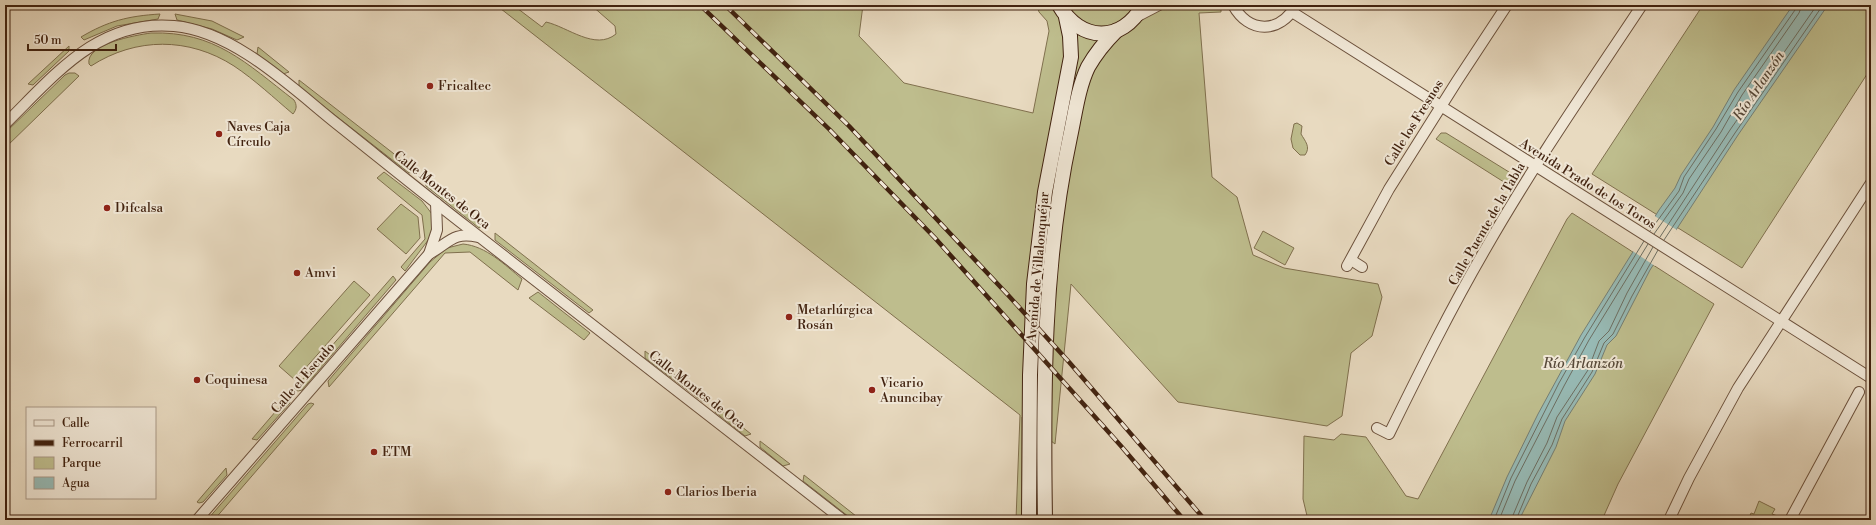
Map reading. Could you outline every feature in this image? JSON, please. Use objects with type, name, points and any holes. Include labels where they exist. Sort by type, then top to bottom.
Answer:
[{"type":"street","points":[[1063,11],[1076,26],[1089,32],[1102,34],[1116,31],[1127,25],[1140,11],[1159,5]]},
{"type":"street","points":[[1233,5],[1238,14],[1245,21],[1264,27],[1284,21],[1294,9]]},
{"type":"street","name":"Calle los Fresnos","points":[[1362,266],[1349,263],[1388,189],[1440,106],[1507,5]]},
{"type":"street","name":"Calle Puente de la Tabla","points":[[1376,428],[1389,434],[1439,334],[1482,254],[1536,166],[1642,5]]},
{"type":"street","name":"Avenida Prado de los Toros","points":[[1294,9],[1440,106],[1871,378]]},
{"type":"street","name":"Avenida de Villalonquéjar","points":[[1029,520],[1030,375],[1034,284],[1047,179],[1071,57],[1070,36],[1063,11]]},
{"type":"street","name":"Calle Montes de Oca","points":[[5,124],[67,63],[98,41],[113,34],[146,27],[174,26],[195,30],[222,40],[264,66],[480,238],[843,520]]},
{"type":"street","name":"Avenida de Villalonquéjar","points":[[1045,520],[1047,317],[1058,211],[1068,151],[1085,75],[1098,50],[1116,31]]},
{"type":"street","points":[[1669,520],[1689,478],[1738,388],[1780,321],[1871,183]]},
{"type":"street","name":"Calle el Escudo","points":[[428,254],[437,230],[436,203]]},
{"type":"street","name":"Calle el Escudo","points":[[197,520],[428,254],[456,237],[466,234],[480,238]]},
{"type":"street","points":[[1790,520],[1859,392]]},
{"type":"green space","points":[[496,5],[513,5],[542,27],[546,22],[581,36],[599,40],[608,39],[616,34],[615,26],[591,5],[863,5],[859,36],[904,83],[1033,113],[1049,31],[1047,21],[1039,12],[1037,5],[1221,5],[1221,12],[1199,13],[1212,177],[1237,197],[1253,255],[1284,268],[1378,284],[1382,297],[1372,336],[1351,353],[1342,416],[1327,426],[1178,402],[1071,284],[1055,444],[1037,430],[1036,520],[1035,428],[1022,417],[1022,520],[1016,520],[1020,415]]},
{"type":"green space","points":[[1703,5],[1871,5],[1871,68],[1742,268],[1592,174]]},
{"type":"green space","points":[[160,14],[158,19],[117,26],[84,40],[81,37],[100,27],[119,20],[138,16]]},
{"type":"green space","points":[[175,14],[212,21],[244,37],[237,40],[212,29],[177,20]]},
{"type":"green space","points":[[151,33],[194,37],[228,52],[245,62],[294,100],[296,107],[293,114],[242,71],[217,56],[199,50],[162,44],[144,46],[108,56],[91,66],[89,64],[90,57],[95,51],[103,46],[124,38]]},
{"type":"green space","points":[[69,46],[69,51],[33,85],[28,84]]},
{"type":"green space","points":[[258,47],[289,72],[283,74],[257,54]]},
{"type":"green space","points":[[75,73],[79,76],[5,148],[5,133],[65,75]]},
{"type":"green space","points":[[299,80],[416,171],[409,173],[299,87]]},
{"type":"green space","points":[[1297,123],[1302,126],[1301,134],[1306,142],[1307,152],[1305,155],[1300,155],[1293,148],[1291,139],[1294,124]]},
{"type":"green space","points":[[1441,133],[1446,133],[1509,172],[1511,177],[1507,184],[1436,139]]},
{"type":"green space","points":[[384,172],[422,201],[432,214],[432,235],[405,271],[401,267],[425,239],[422,215],[377,178]]},
{"type":"green space","points":[[425,179],[485,225],[479,228],[426,186]]},
{"type":"green space","points":[[401,204],[418,217],[420,238],[406,254],[377,229]]},
{"type":"green space","points":[[1572,213],[1714,304],[1618,484],[1602,520],[1308,520],[1303,499],[1304,436],[1334,440],[1341,434],[1366,437],[1406,496],[1418,499],[1567,219]]},
{"type":"green space","points":[[1263,231],[1294,248],[1285,265],[1254,248]]},
{"type":"green space","points":[[495,233],[593,310],[589,313],[495,240]]},
{"type":"green space","points":[[463,244],[480,248],[509,268],[522,279],[518,290],[470,252],[445,253],[329,387],[328,381],[430,262],[447,248]]},
{"type":"green space","points":[[393,276],[396,280],[302,390],[298,391],[294,389]]},
{"type":"green space","points":[[354,281],[370,295],[295,380],[279,366]]},
{"type":"green space","points":[[538,292],[590,333],[584,340],[529,298]]},
{"type":"green space","points":[[645,351],[707,400],[703,402],[645,358]]},
{"type":"green space","points":[[288,397],[290,403],[257,440],[252,439]]},
{"type":"green space","points":[[308,404],[314,404],[214,520],[207,520]]},
{"type":"green space","points":[[717,407],[751,434],[745,436],[715,412]]},
{"type":"green space","points":[[760,441],[790,464],[783,466],[760,447]]},
{"type":"green space","points":[[226,468],[227,475],[203,502],[197,502]]},
{"type":"green space","points":[[804,475],[861,520],[853,520],[803,481]]},
{"type":"green space","points":[[1759,501],[1775,509],[1772,514],[1780,517],[1778,520],[1748,520],[1751,513],[1754,514]]},
{"type":"water","name":"Río Arlanzón","points":[[1793,5],[1828,5],[1738,135],[1650,270],[1616,336],[1607,345],[1595,374],[1565,421],[1556,447],[1519,520],[1489,520],[1507,477],[1538,414],[1581,335],[1659,210],[1675,188],[1681,175],[1713,127],[1734,90]]},
{"type":"pier","points":[[1653,215],[1677,230],[1655,266],[1631,250]]},
{"type":"railway","points":[[700,5],[829,129],[935,238],[1121,446],[1184,520]]},
{"type":"railway","points":[[725,5],[849,126],[1008,295],[1069,362],[1205,520]]},
{"type":"place","name":"Fricaltec","points":[[430,86]]},
{"type":"place","name":"Naves Caja Círculo","points":[[219,134]]},
{"type":"place","name":"Difcalsa","points":[[107,208]]},
{"type":"place","name":"Amvi","points":[[297,273]]},
{"type":"place","name":"Metarlúrgica Rosán","points":[[789,317]]},
{"type":"place","name":"Coquinesa","points":[[197,380]]},
{"type":"place","name":"Vicario Anuncibay","points":[[872,390]]},
{"type":"place","name":"ETM","points":[[374,452]]},
{"type":"place","name":"Clarios Iberia","points":[[668,492]]}]
